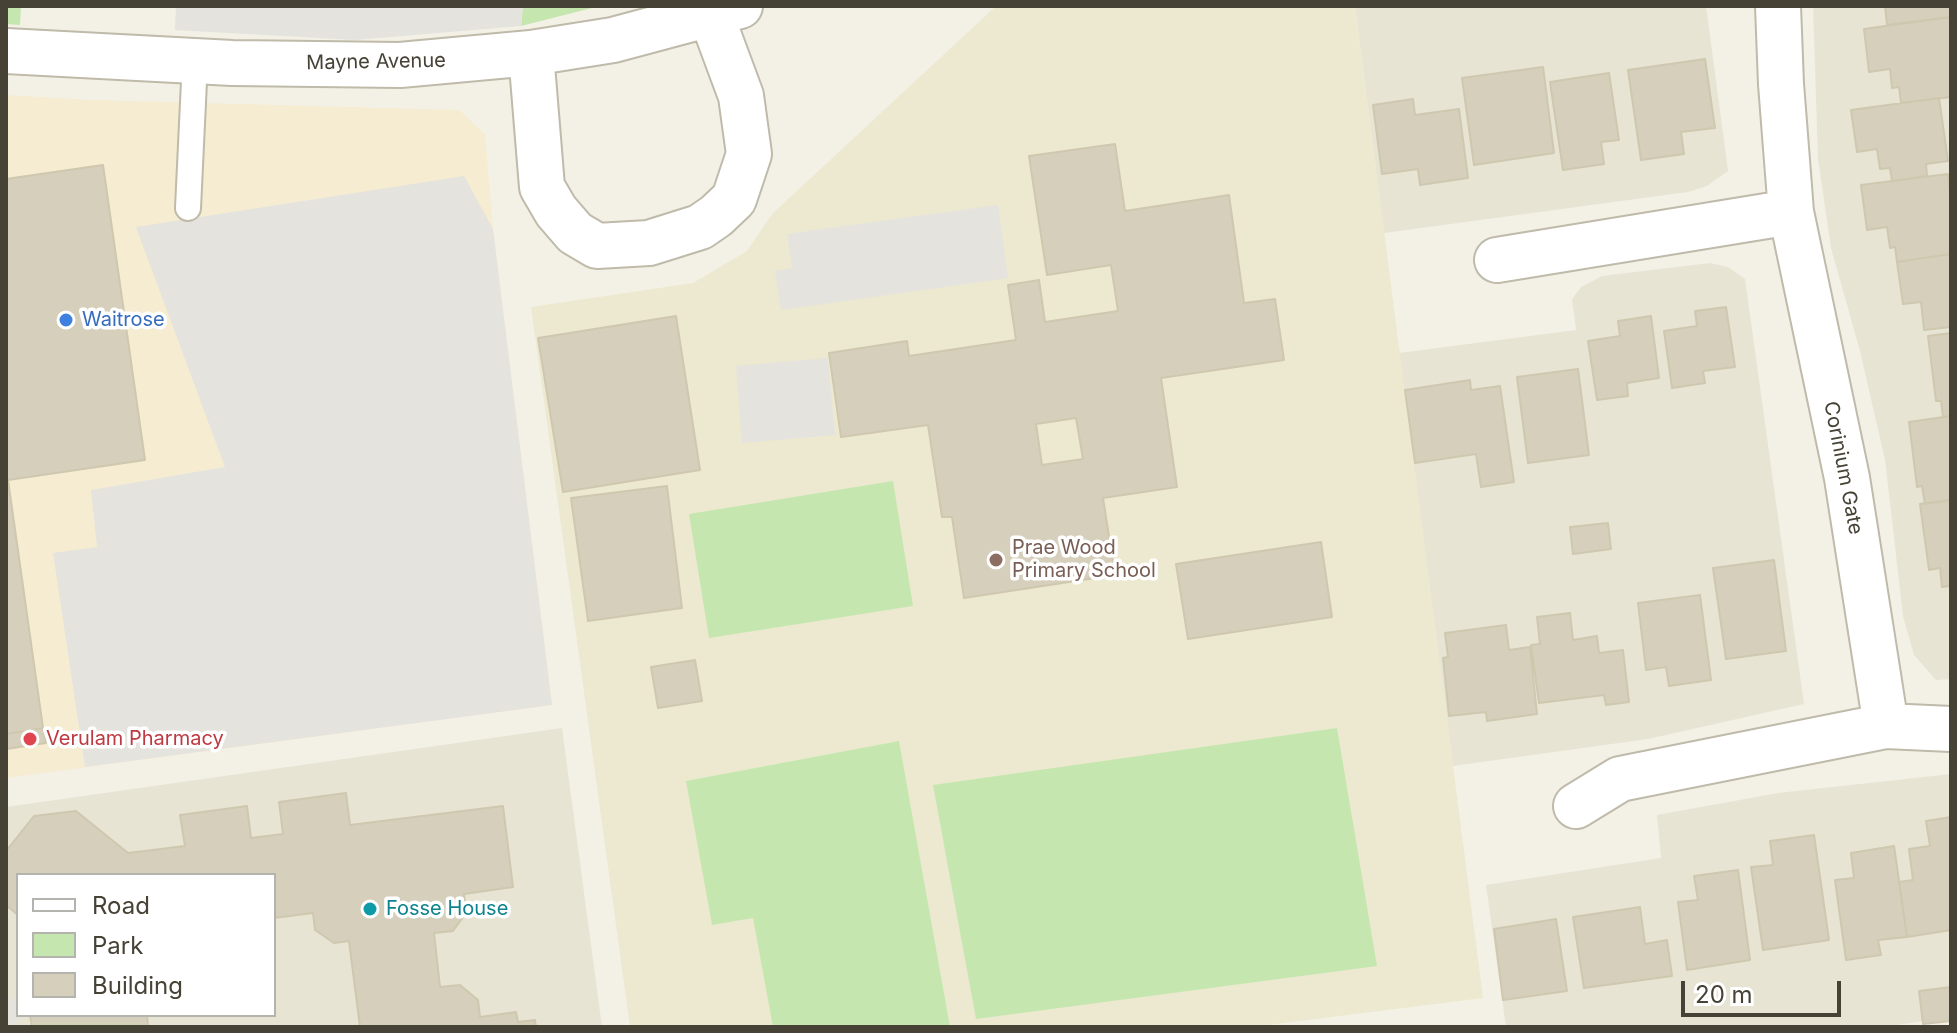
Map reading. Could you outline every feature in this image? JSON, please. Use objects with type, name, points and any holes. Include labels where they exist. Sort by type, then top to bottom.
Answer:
[{"type":"street","name":"Corinium Gate","points":[[1778,6],[1791,212],[1847,478],[1886,726]]},
{"type":"street","points":[[531,53],[542,187],[556,211],[575,233],[597,246],[649,243],[700,227],[716,216],[734,199],[749,154],[726,10]]},
{"type":"street","name":"Mayne Avenue","points":[[6,51],[400,65],[531,53],[613,40],[726,10]]},
{"type":"street","points":[[1497,260],[1791,212]]},
{"type":"street","points":[[1576,806],[1620,779],[1886,726],[1951,729]]},
{"type":"lane","points":[[188,208],[195,60]]},
{"type":"shaded area","points":[[176,6],[523,6],[521,26],[355,40],[175,30]]},
{"type":"shaded area","name":"Prae Wood Primary School","points":[[996,6],[1355,6],[1483,998],[1252,1027],[630,1027],[531,307],[693,283],[747,251],[772,214]]},
{"type":"shaded area","points":[[1355,6],[1706,6],[1728,171],[1707,186],[1688,192],[1384,233]]},
{"type":"shaded area","points":[[1813,6],[1951,6],[1951,679],[1936,680],[1914,655],[1903,616],[1885,460],[1860,351],[1831,248],[1818,159]]},
{"type":"shaded area","points":[[6,95],[459,110],[485,134],[493,229],[552,705],[6,778]]},
{"type":"shaded area","points":[[464,176],[493,229],[552,705],[85,767],[53,553],[97,547],[91,490],[225,467],[136,227]]},
{"type":"shaded area","points":[[998,205],[1008,278],[781,310],[775,271],[792,268],[787,234]]},
{"type":"shaded area","points":[[1710,263],[1728,267],[1745,279],[1804,704],[1648,739],[1453,766],[1399,353],[1576,330],[1572,299],[1581,287],[1602,276]]},
{"type":"shaded area","points":[[828,358],[835,435],[742,443],[736,366]]},
{"type":"shaded area","points":[[562,728],[602,1027],[6,1027],[6,807]]},
{"type":"shaded area","points":[[1951,774],[1951,1017],[1883,1027],[1506,1027],[1486,885],[1661,858],[1657,815],[1778,793]]},
{"type":"shaded area","points":[[6,995],[16,1002],[16,1017],[20,1017],[12,1027],[6,1027]]},
{"type":"green space","points":[[6,6],[21,6],[20,25],[6,24]]},
{"type":"green space","points":[[523,6],[600,6],[521,26]]},
{"type":"green space","points":[[893,481],[913,606],[709,638],[689,514]]},
{"type":"green space","points":[[1337,728],[1377,966],[976,1019],[933,785]]},
{"type":"green space","points":[[899,741],[950,1027],[773,1027],[753,918],[712,925],[686,781]]},
{"type":"building","points":[[1885,6],[1951,6],[1951,17],[1887,25]]},
{"type":"building","points":[[1951,17],[1951,97],[1901,103],[1899,87],[1892,88],[1890,69],[1869,72],[1864,29]]},
{"type":"building","points":[[1705,59],[1715,128],[1681,132],[1684,154],[1641,160],[1628,70]]},
{"type":"building","points":[[1543,67],[1554,153],[1474,165],[1462,78]]},
{"type":"building","points":[[1609,73],[1619,140],[1601,142],[1604,164],[1563,170],[1550,82]]},
{"type":"building","points":[[1939,98],[1948,161],[1926,164],[1927,176],[1892,181],[1890,168],[1880,169],[1877,149],[1857,152],[1851,110]]},
{"type":"building","points":[[1413,99],[1415,115],[1459,109],[1468,178],[1420,185],[1418,169],[1382,174],[1373,105]]},
{"type":"building","points":[[1115,144],[1125,211],[1229,195],[1244,303],[1275,299],[1284,360],[1161,378],[1177,487],[1103,498],[1115,575],[964,598],[952,517],[942,517],[928,425],[841,437],[829,353],[907,341],[909,356],[1016,340],[1008,285],[1039,280],[1045,322],[1118,311],[1111,265],[1047,275],[1029,156]],"holes":[[[1076,418],[1083,459],[1042,465],[1036,424]]]},
{"type":"building","name":"Waitrose","points":[[103,165],[145,460],[8,480],[43,728],[6,734],[6,179]]},
{"type":"building","points":[[1948,174],[1951,254],[1897,262],[1895,247],[1890,248],[1887,227],[1867,230],[1861,185]]},
{"type":"building","points":[[1951,254],[1951,327],[1924,330],[1921,302],[1903,304],[1897,262]]},
{"type":"building","points":[[1726,307],[1735,367],[1703,371],[1705,383],[1672,388],[1664,331],[1697,326],[1695,311]]},
{"type":"building","points":[[676,316],[700,470],[563,492],[538,338]]},
{"type":"building","points":[[1651,316],[1659,378],[1627,383],[1628,396],[1597,400],[1588,341],[1620,336],[1618,321]]},
{"type":"building","points":[[1951,333],[1951,416],[1943,417],[1941,401],[1936,401],[1928,336]]},
{"type":"building","points":[[1578,369],[1589,455],[1528,463],[1517,377]]},
{"type":"building","points":[[1470,380],[1471,390],[1500,386],[1514,482],[1481,487],[1476,454],[1415,463],[1405,390]]},
{"type":"building","points":[[1951,416],[1951,500],[1925,504],[1922,486],[1917,487],[1909,422]]},
{"type":"building","points":[[667,486],[682,608],[588,621],[571,498]]},
{"type":"building","points":[[1951,500],[1951,586],[1942,587],[1940,568],[1929,570],[1920,504]]},
{"type":"building","points":[[1608,523],[1611,549],[1573,554],[1570,527]]},
{"type":"building","points":[[1321,542],[1332,617],[1188,639],[1176,564]]},
{"type":"building","points":[[1774,560],[1786,651],[1726,659],[1713,568]]},
{"type":"building","points":[[1700,595],[1711,680],[1669,686],[1666,667],[1646,670],[1638,603]]},
{"type":"building","points":[[1570,613],[1573,640],[1597,636],[1599,653],[1623,650],[1629,702],[1606,705],[1604,695],[1539,703],[1531,645],[1540,644],[1537,617]]},
{"type":"building","points":[[1506,625],[1509,650],[1530,647],[1537,714],[1487,721],[1486,712],[1449,716],[1443,658],[1448,657],[1445,633]]},
{"type":"building","points":[[695,660],[702,701],[658,708],[651,667]]},
{"type":"building","points":[[43,728],[46,743],[6,749],[6,734]]},
{"type":"building","name":"Fosse House","points":[[346,793],[350,825],[503,806],[513,887],[464,894],[466,913],[453,931],[434,933],[440,987],[460,985],[478,1000],[480,1017],[516,1012],[518,1022],[535,1020],[536,1027],[360,1027],[349,941],[334,943],[315,930],[313,913],[276,918],[276,873],[16,873],[16,913],[6,905],[6,851],[34,816],[76,811],[128,853],[185,846],[180,815],[247,806],[251,838],[283,834],[279,802]]},
{"type":"building","points":[[1951,817],[1951,930],[1907,937],[1899,882],[1913,880],[1909,849],[1930,846],[1926,821]]},
{"type":"building","points":[[1814,835],[1829,940],[1763,950],[1751,867],[1773,865],[1770,841]]},
{"type":"building","points":[[1894,846],[1907,937],[1878,940],[1881,955],[1846,960],[1835,880],[1854,878],[1851,853]]},
{"type":"building","points":[[1738,870],[1750,960],[1687,970],[1678,902],[1698,900],[1694,876]]},
{"type":"building","points":[[1640,907],[1645,944],[1667,940],[1672,976],[1584,988],[1573,917]]},
{"type":"building","points":[[1556,919],[1567,991],[1503,1000],[1494,929]]},
{"type":"building","points":[[1951,987],[1951,1021],[1923,1024],[1919,991]]},
{"type":"building","points":[[30,1017],[147,1017],[148,1027],[32,1027]]},
{"type":"place","name":"Waitrose","points":[[66,320]]},
{"type":"place","name":"Prae Wood Primary School","points":[[996,560]]},
{"type":"place","name":"Verulam Pharmacy","points":[[30,739]]},
{"type":"place","name":"Fosse House","points":[[370,909]]}]
